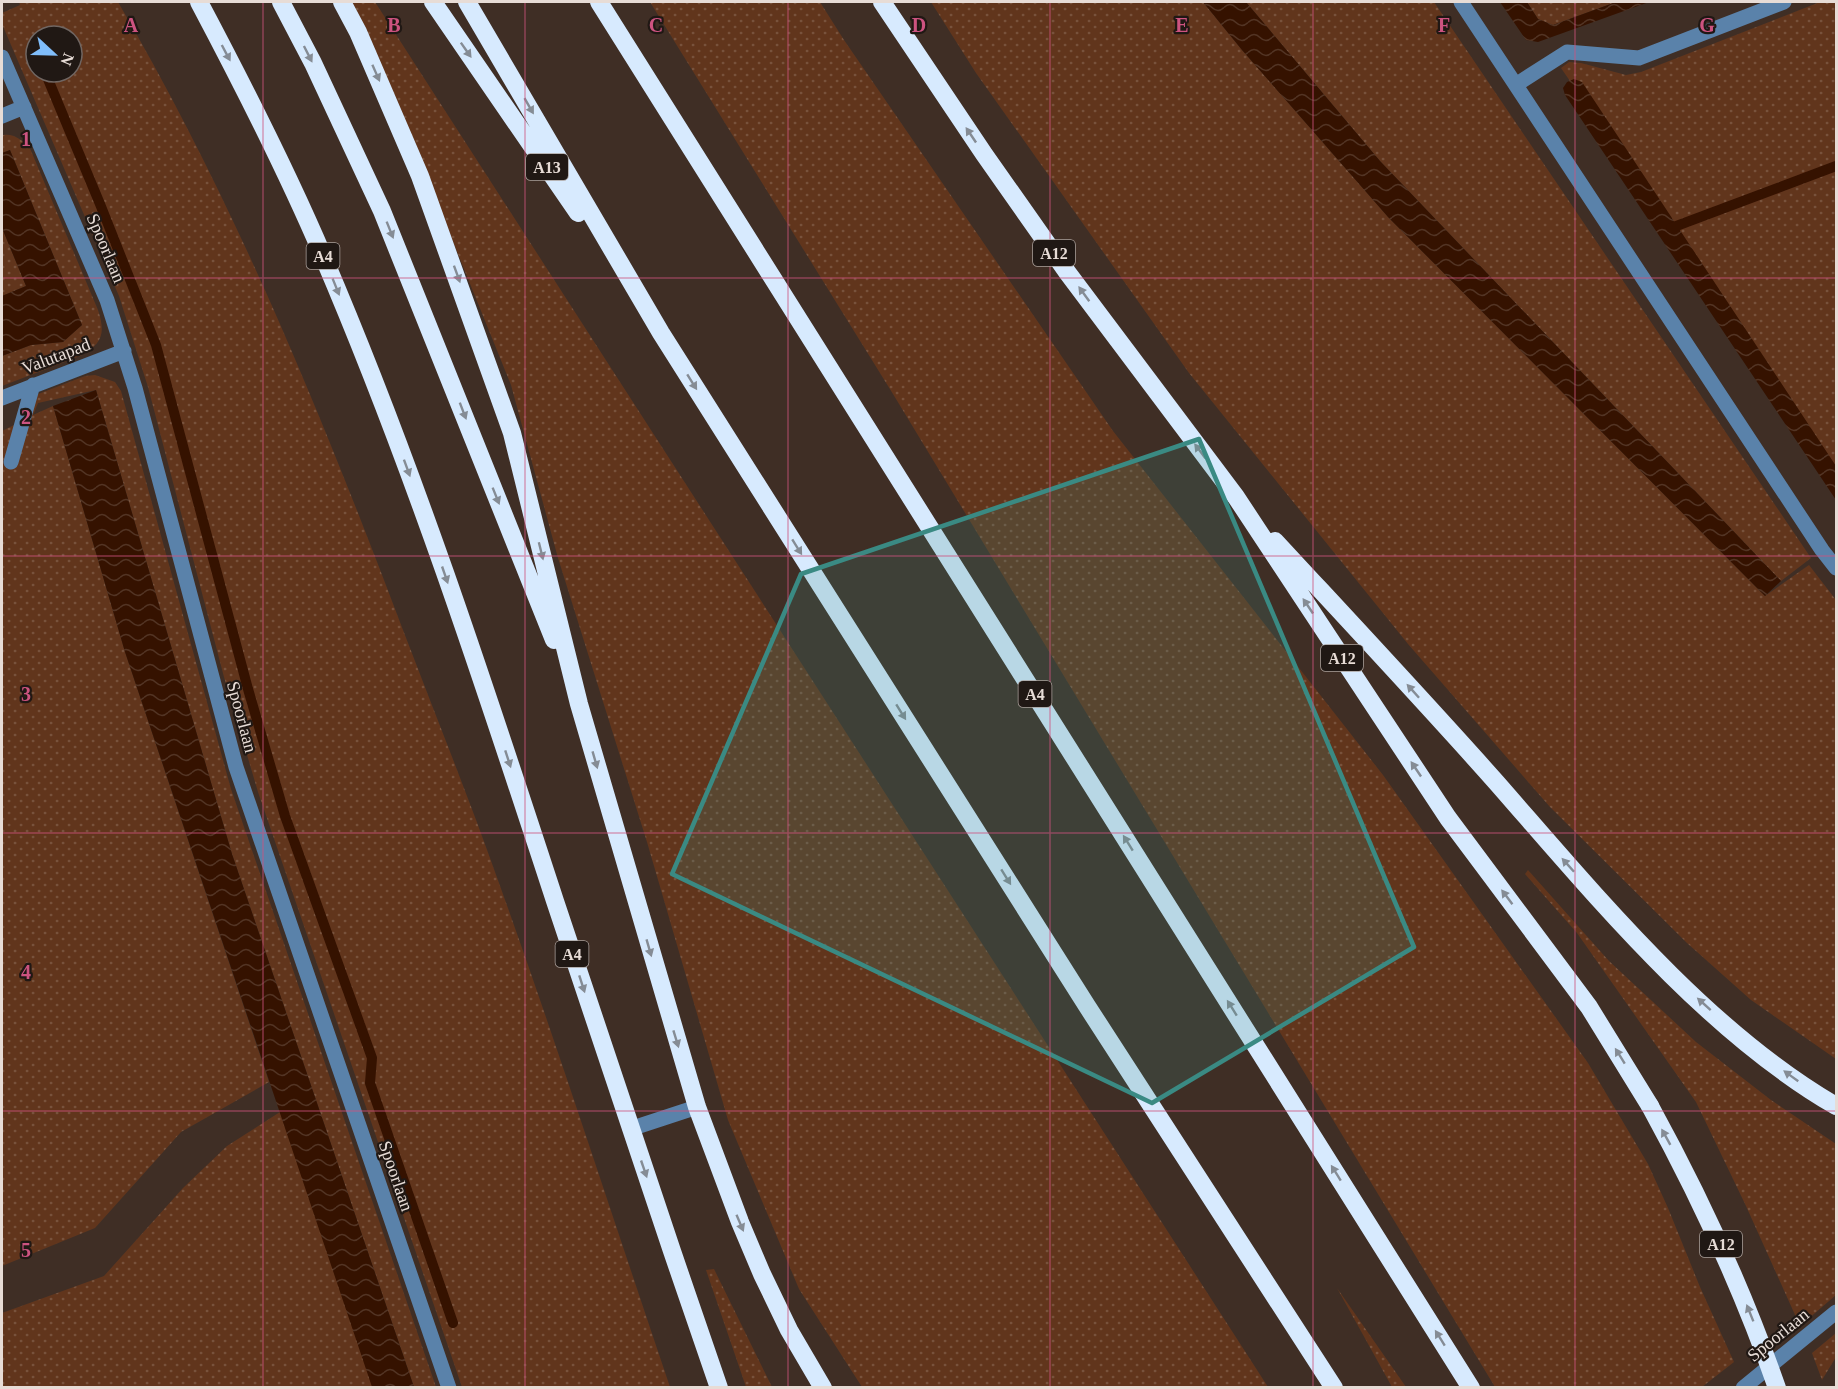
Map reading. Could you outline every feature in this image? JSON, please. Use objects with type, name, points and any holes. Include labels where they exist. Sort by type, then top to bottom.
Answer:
[{"type":"highway","name":"A4","points":[[199,2],[258,113],[323,254],[382,400],[426,519],[504,746],[630,1129],[719,1388]]},
{"type":"highway","points":[[281,2],[313,63],[382,212],[579,704]]},
{"type":"highway","points":[[342,2],[420,176],[512,433],[579,704],[697,1107],[732,1202],[762,1274],[789,1330],[823,1388]]},
{"type":"highway","name":"A13","points":[[433,2],[661,333]]},
{"type":"highway","points":[[467,2],[661,333],[1087,1006],[1334,1388]]},
{"type":"highway","name":"A4","points":[[599,2],[1471,1388]]},
{"type":"highway","name":"A12","points":[[882,2],[1067,272],[1236,497],[1448,818],[1588,1007],[1650,1106],[1713,1226],[1778,1388]]},
{"type":"highway","name":"A12","points":[[1236,497],[1611,912],[1699,1001],[1748,1043],[1836,1106]]},
{"type":"street","points":[[1461,2],[1836,568]]},
{"type":"street","points":[[1517,84],[1567,52],[1639,58],[1784,2]]},
{"type":"street","name":"Spoorlaan","points":[[2,57],[107,300],[124,351],[236,767],[449,1388]]},
{"type":"street","points":[[2,116],[24,107]]},
{"type":"street","name":"Valutapad","points":[[2,398],[124,351]]},
{"type":"street","points":[[11,462],[33,385]]},
{"type":"street","points":[[630,1129],[697,1107]]},
{"type":"street","name":"Spoorlaan","points":[[1743,1388],[1836,1312]]},
{"type":"highlighted area","points":[[1199,439],[1414,947],[1152,1103],[672,874],[801,574]]},
{"type":"shaded area","points":[[19,2],[118,2],[200,154],[238,231],[308,389],[340,468],[476,819],[543,1009],[670,1387],[462,1387],[258,792],[224,677],[148,387],[119,296],[28,84],[84,84],[84,24],[24,24],[24,75],[2,24],[2,13],[20,5]]},
{"type":"shaded area","points":[[345,2],[375,2],[1268,1387],[862,1387],[799,1289],[728,1120],[647,842],[558,558],[511,385],[411,138]]},
{"type":"shaded area","points":[[650,2],[820,2],[1113,431],[1383,775],[1588,1063],[1648,1164],[1734,1362],[1702,1387],[1495,1387],[893,394]]},
{"type":"shaded area","points":[[931,2],[1203,2],[1388,217],[1765,596],[1809,565],[1836,600],[1836,1059],[1751,1000],[1687,943],[1550,807],[1408,644],[1189,373],[976,73]]},
{"type":"shaded area","points":[[1246,2],[1434,2],[1811,558],[1781,581],[1380,161]]},
{"type":"shaded area","points":[[1527,2],[1616,2],[1553,25],[1538,19]]},
{"type":"shaded area","points":[[1820,2],[1836,2],[1836,467],[1561,68],[1569,62],[1626,75],[1641,72]]},
{"type":"shaded area","points":[[2,131],[3,135],[14,136],[29,146],[98,310],[102,332],[93,347],[80,356],[2,386],[2,356],[31,345],[63,342],[82,325],[10,150],[2,153]]},
{"type":"shaded area","points":[[2,228],[26,286],[2,296]]},
{"type":"shaded area","points":[[95,375],[115,382],[121,391],[231,789],[436,1387],[414,1387],[232,854],[96,390],[38,403],[33,415],[53,406],[125,652],[269,1082],[181,1132],[95,1228],[2,1266],[2,431],[32,416],[33,396],[85,376]]},
{"type":"shaded area","points":[[1528,870],[1609,961],[1696,1042],[1771,1100],[1836,1144],[1836,1295],[1800,1326],[1696,1102],[1577,933],[1525,874]]},
{"type":"shaded area","points":[[280,1112],[373,1387],[2,1388],[2,1313],[104,1276],[183,1188],[227,1146]]},
{"type":"shaded area","points":[[714,1269],[772,1387],[746,1387],[706,1270]]},
{"type":"shaded area","points":[[1337,1288],[1406,1387],[1392,1387]]},
{"type":"shaded area","points":[[1836,1333],[1836,1357],[1822,1380],[1812,1353]]},
{"type":"water","points":[[1203,2],[1246,2],[1380,161],[1781,581],[1765,596],[1388,217]]},
{"type":"water","points":[[1500,2],[1527,2],[1538,19],[1553,25],[1616,2],[1649,2],[1538,42],[1526,40]]},
{"type":"water","points":[[1574,79],[1582,82],[1836,466],[1836,500],[1565,95],[1563,88],[1567,82]]},
{"type":"water","points":[[10,150],[82,325],[63,342],[31,345],[2,356],[2,296],[26,286],[2,228],[2,153]]},
{"type":"water","points":[[96,390],[232,854],[414,1387],[372,1387],[125,652],[53,406]]},
{"type":"waterway","points":[[50,84],[156,345],[248,689],[285,816],[372,1058],[370,1083],[453,1323]]},
{"type":"waterway","points":[[1671,228],[1836,166]]}]
